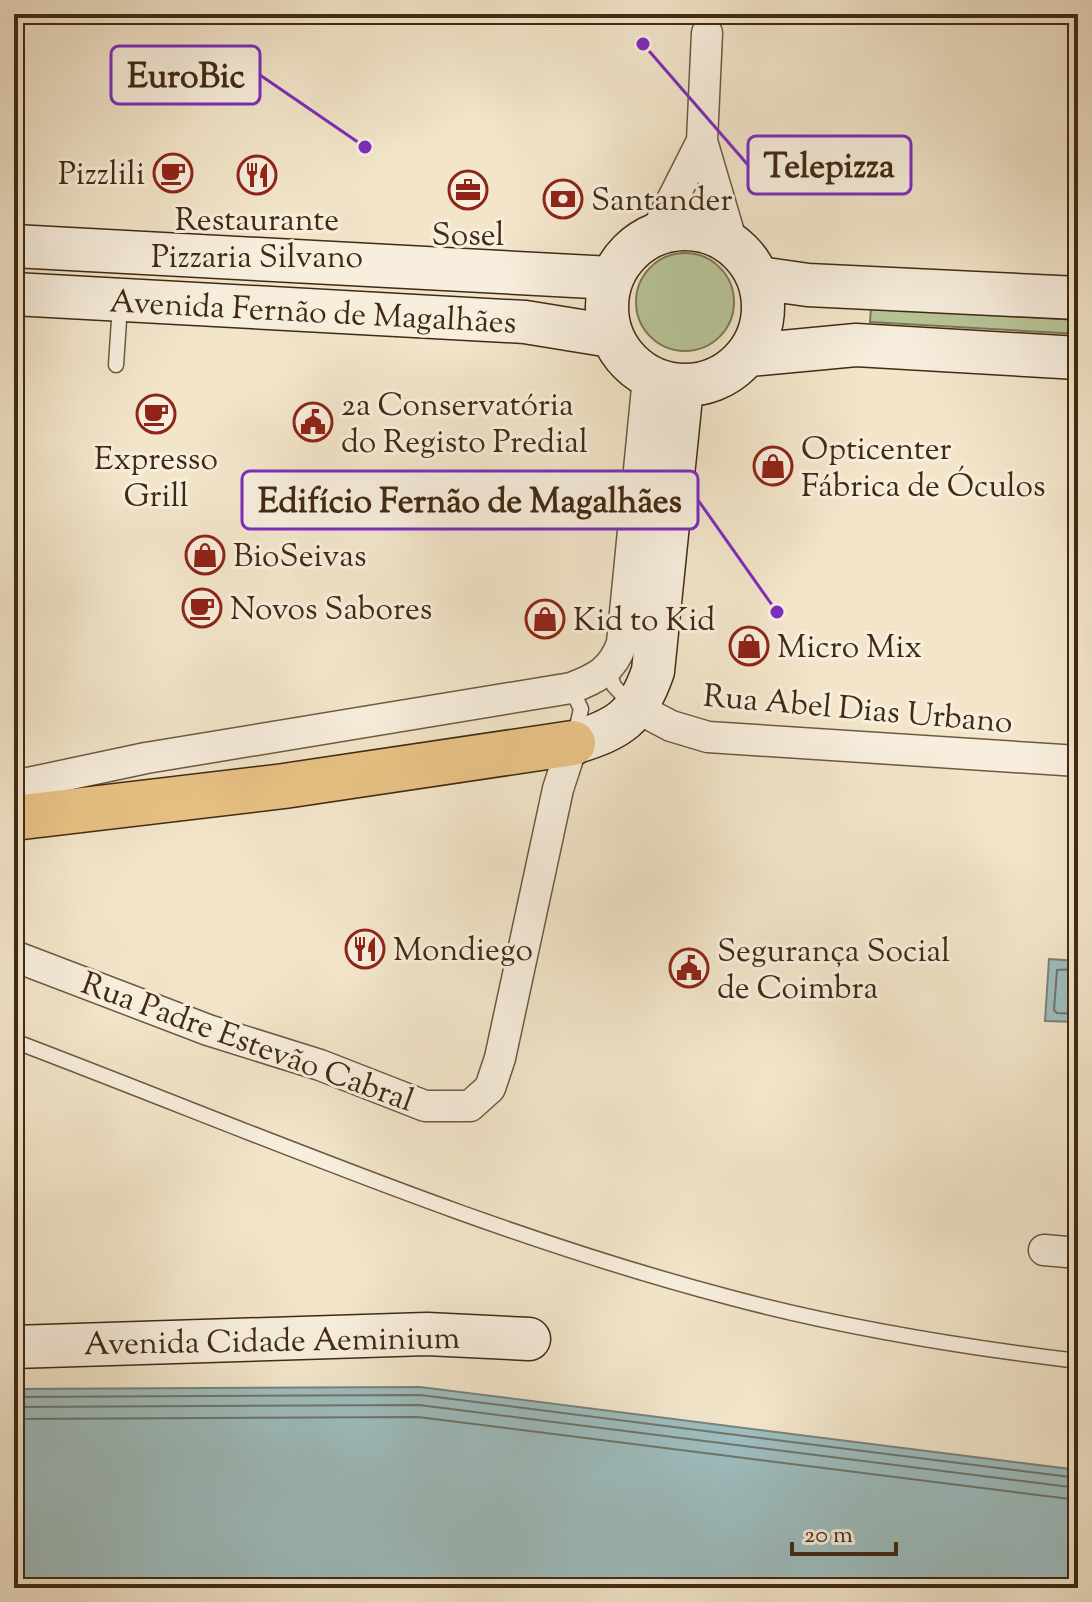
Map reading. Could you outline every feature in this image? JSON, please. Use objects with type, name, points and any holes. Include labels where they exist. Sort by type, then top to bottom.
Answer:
[{"type":"highway","points":[[14,818],[284,786],[573,743]]},
{"type":"main road","points":[[682,228],[708,231],[732,243],[748,259],[759,278],[763,318],[749,355],[730,372],[707,383],[665,382],[620,353],[611,336],[606,298],[611,278],[629,252],[655,234],[682,228]]},
{"type":"main road","name":"Avenida Fernão de Magalhães","points":[[14,246],[611,278]]},
{"type":"main road","points":[[759,278],[808,285],[1078,298]]},
{"type":"main road","name":"Avenida Fernão de Magalhães","points":[[14,294],[525,322],[611,336]]},
{"type":"main road","points":[[749,355],[856,345],[1078,358]]},
{"type":"main road","points":[[573,743],[625,722],[637,708],[653,671],[665,382]]},
{"type":"main road","name":"Avenida Cidade Aeminium","points":[[14,1347],[427,1334],[529,1339]]},
{"type":"street","points":[[707,33],[702,141],[732,243]]},
{"type":"street","points":[[655,234],[702,141]]},
{"type":"street","points":[[14,786],[146,758],[571,688],[592,681],[608,670],[622,643],[665,382]]},
{"type":"street","name":"Rua Abel Dias Urbano","points":[[637,708],[671,726],[708,737],[1078,761]]},
{"type":"street","name":"Rua Padre Estevão Cabral","points":[[14,956],[208,1030],[320,1065],[425,1106],[470,1106],[490,1088],[500,1058],[558,789],[573,743]]},
{"type":"street","points":[[1044,1250],[1078,1253]]},
{"type":"lane","points":[[116,365],[120,300]]},
{"type":"lane","points":[[608,670],[614,686],[625,701],[637,708]]},
{"type":"lane","points":[[571,688],[581,709],[573,743]]},
{"type":"lane","points":[[14,1041],[528,1236],[673,1281],[732,1298],[877,1330],[1078,1361]]},
{"type":"green space","points":[[685,253],[704,256],[720,267],[731,283],[734,302],[731,321],[720,337],[704,348],[685,351],[666,348],[650,337],[639,321],[636,302],[639,283],[650,267],[666,256]]},
{"type":"green space","points":[[871,308],[1078,320],[1078,334],[870,322]]},
{"type":"water","points":[[1049,959],[1078,961],[1078,1022],[1045,1021]]},
{"type":"water","points":[[420,1387],[1078,1470],[1078,1588],[14,1588],[14,1389]]},
{"type":"place","name":"Telepizza","points":[[643,44]]},
{"type":"place","name":"EuroBic","points":[[365,147]]},
{"type":"place","name":"Pizzlili","points":[[173,173]]},
{"type":"place","name":"Restaurante Pizzaria Silvano","points":[[257,175]]},
{"type":"place","name":"Sosel","points":[[468,190]]},
{"type":"place","name":"Santander","points":[[563,199]]},
{"type":"place","name":"Expresso Grill","points":[[156,414]]},
{"type":"place","name":"2a Conservatória do Registo Predial","points":[[313,422]]},
{"type":"place","name":"Opticenter Fábrica de Óculos","points":[[773,466]]},
{"type":"place","name":"BioSeivas","points":[[205,555]]},
{"type":"place","name":"Novos Sabores","points":[[202,608]]},
{"type":"place","name":"Edifício Fernão de Magalhães","points":[[777,612]]},
{"type":"place","name":"Kid to Kid","points":[[545,619]]},
{"type":"place","name":"Micro Mix","points":[[749,646]]},
{"type":"place","name":"Mondiego","points":[[365,949]]},
{"type":"place","name":"Segurança Social de Coimbra","points":[[689,968]]}]
